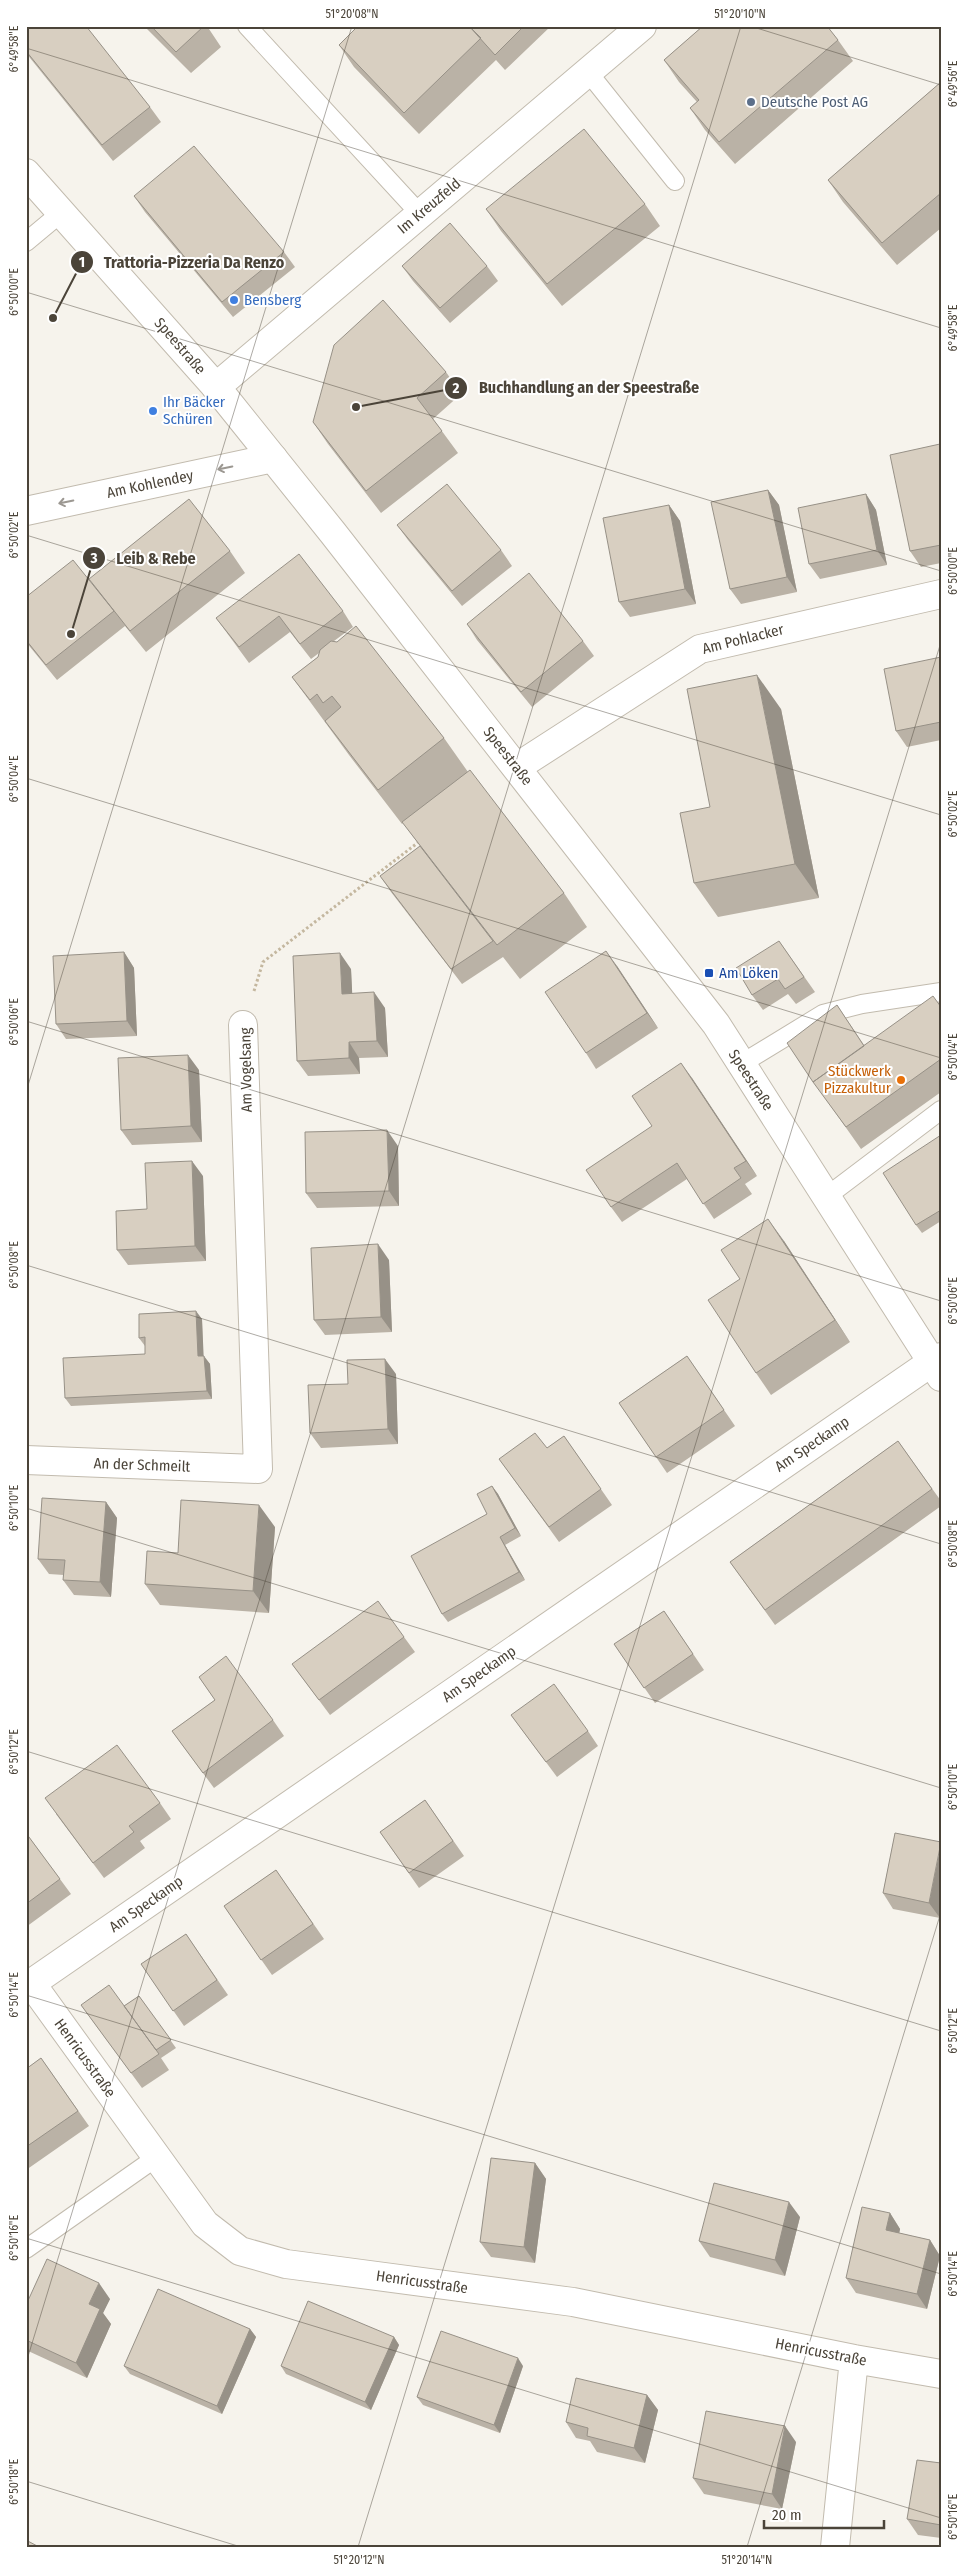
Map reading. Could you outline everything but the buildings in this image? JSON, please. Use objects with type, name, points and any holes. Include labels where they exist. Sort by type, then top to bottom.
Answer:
[{"type":"street","name":"Im Kreuzfeld","points":[[216,387],[642,26]]},
{"type":"street","name":"Speestraße","points":[[26,173],[216,387],[517,767],[688,988],[741,1064],[826,1197],[938,1365]]},
{"type":"street","name":"Am Kohlendey","points":[[26,510],[273,458]]},
{"type":"street","name":"Am Pohlacker","points":[[517,767],[700,648],[941,594]]},
{"type":"street","name":"Am Vogelsang","points":[[244,1025],[258,1469]]},
{"type":"street","name":"Am Speckamp","points":[[29,1985],[938,1365]]},
{"type":"street","name":"An der Schmeilt","points":[[26,1460],[258,1469]]},
{"type":"street","name":"Henricusstraße","points":[[29,1985],[205,2224],[240,2251],[286,2264],[573,2302],[854,2359],[941,2374]]},
{"type":"street","points":[[836,2547],[854,2359]]},
{"type":"lane","points":[[247,26],[420,214]]},
{"type":"lane","points":[[588,72],[675,182]]},
{"type":"lane","points":[[26,242],[62,212]]},
{"type":"lane","points":[[741,1064],[823,1014],[862,1004],[941,992]]},
{"type":"lane","points":[[826,1197],[941,1110]]},
{"type":"lane","points":[[26,2249],[157,2157]]},
{"type":"path","name":"Am Vogelsang","points":[[244,1025],[264,962],[422,840]]},
{"type":"place","name":"Deutsche Post AG","points":[[751,102]]},
{"type":"place","name":"Bensberg","points":[[234,300]]},
{"type":"place","name":"Trattoria-Pizzeria Da Renzo","points":[[53,318]]},
{"type":"place","name":"Buchhandlung an der Speestraße","points":[[356,407]]},
{"type":"place","name":"Ihr Bäcker Schüren","points":[[153,411]]},
{"type":"place","name":"Leib & Rebe","points":[[71,634]]},
{"type":"place","name":"Am Löken","points":[[709,973]]},
{"type":"place","name":"Stückwerk Pizzakultur","points":[[901,1080]]}]
